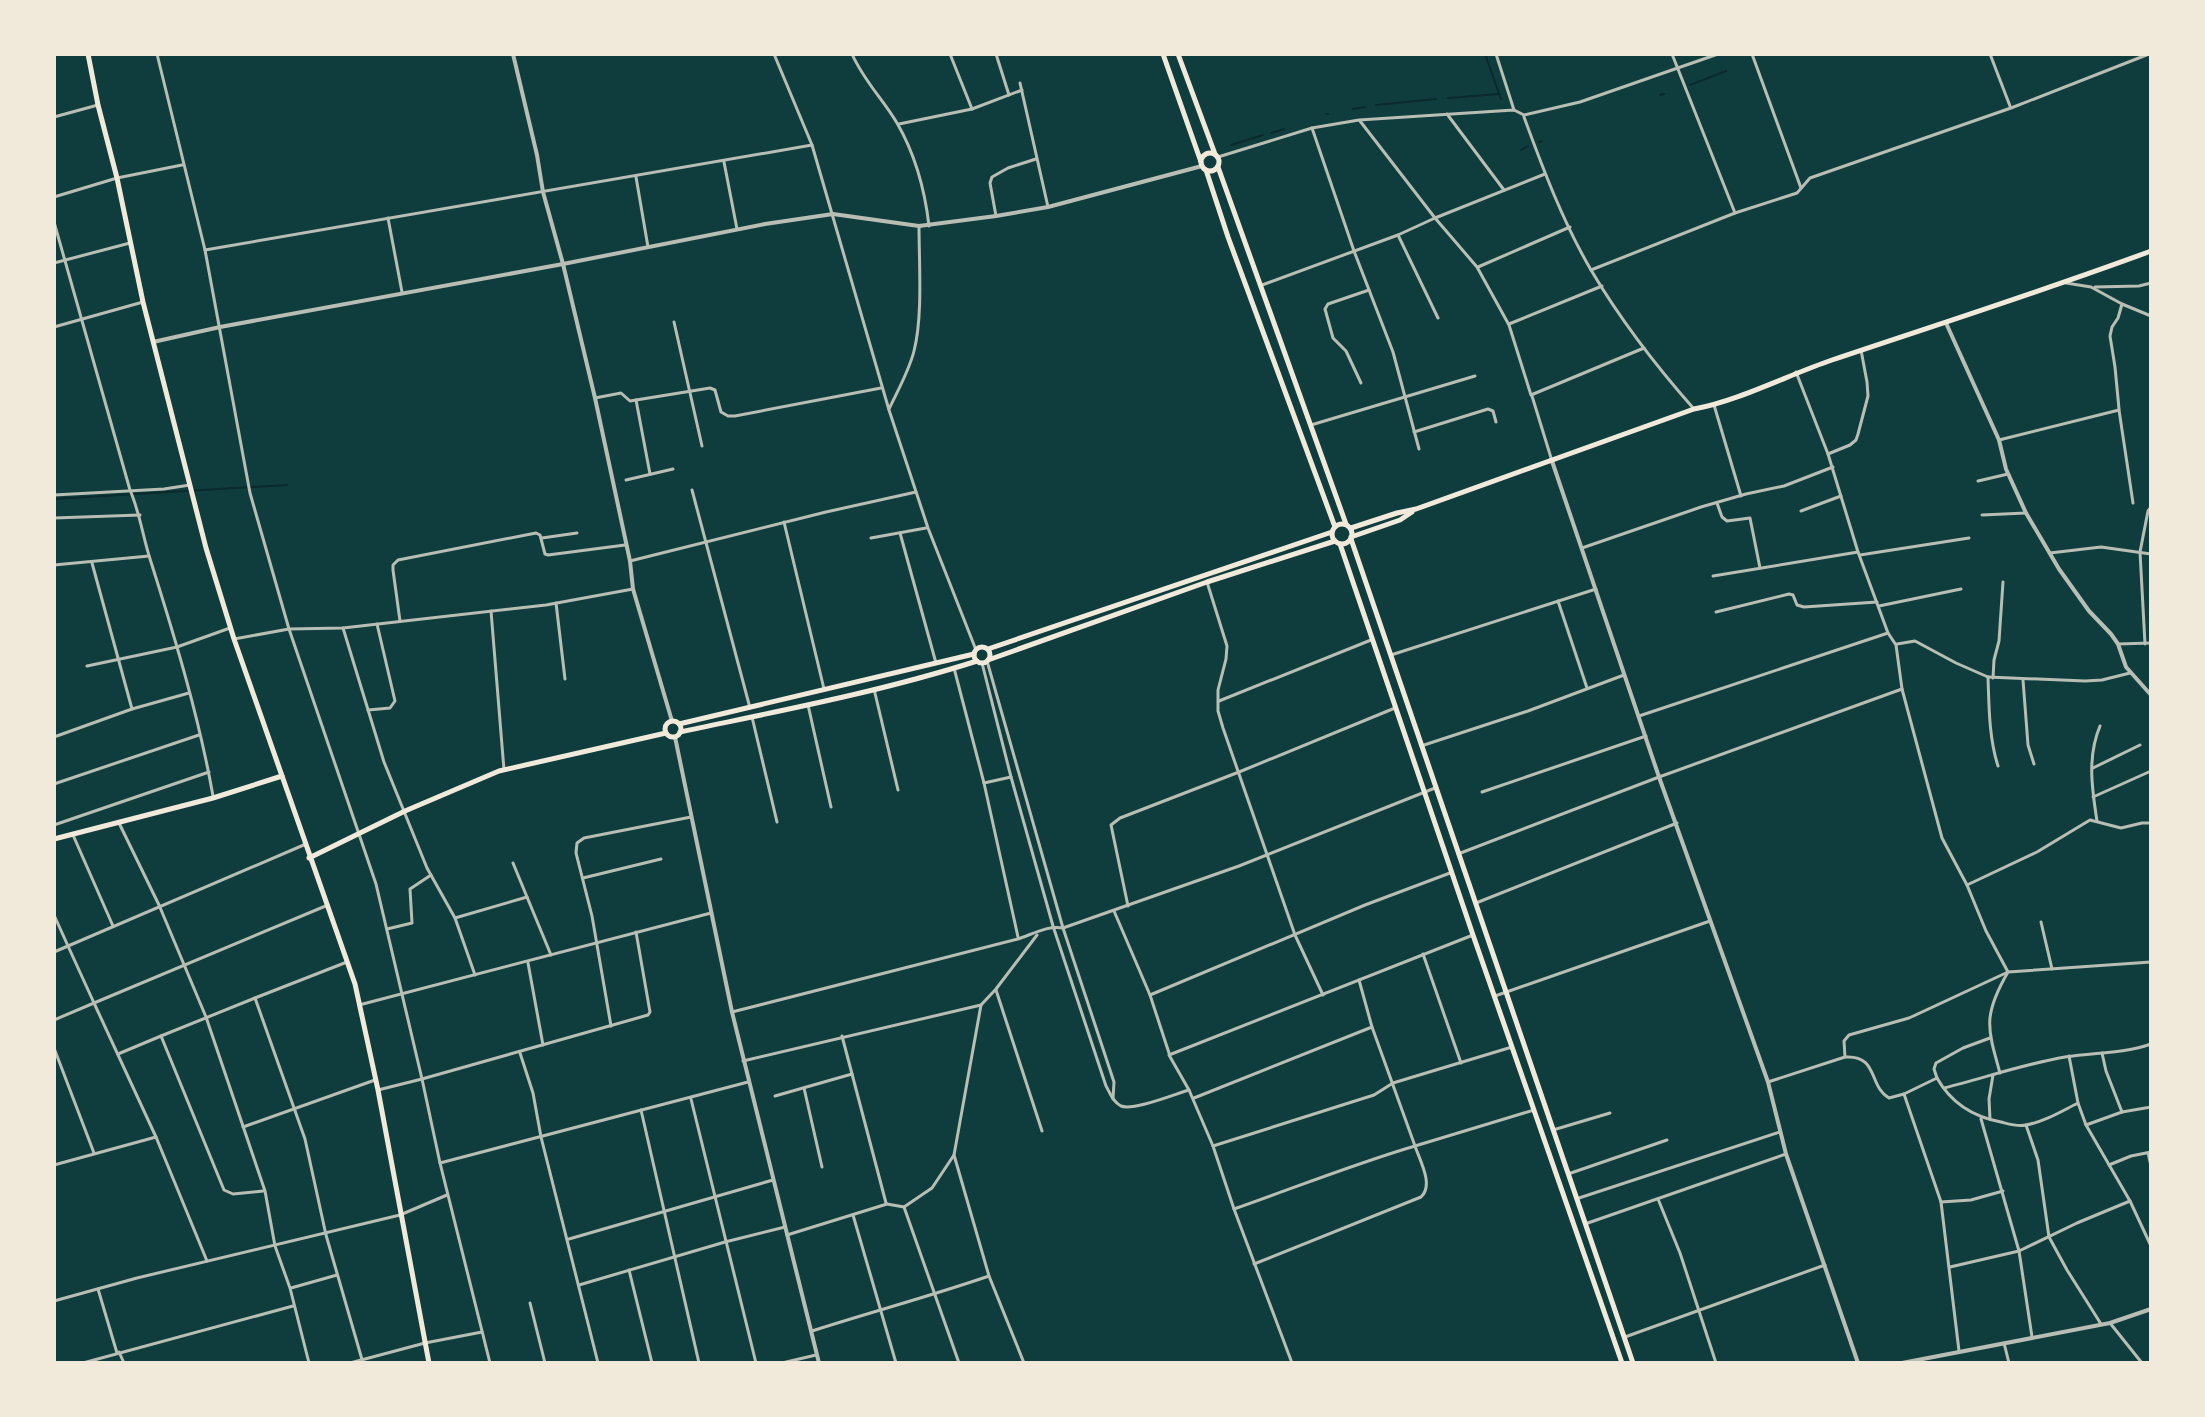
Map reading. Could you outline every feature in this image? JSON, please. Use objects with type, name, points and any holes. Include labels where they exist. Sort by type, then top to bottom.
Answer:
[{"type":"main road","points":[[88,54],[143,302],[206,548],[230,628],[328,905],[359,1005],[429,1363]]},
{"type":"main road","points":[[1163,54],[1334,529],[1622,1363]]},
{"type":"main road","points":[[1178,54],[1348,526],[1633,1363]]},
{"type":"main road","points":[[1203,166],[1206,154],[1217,156]]},
{"type":"main road","points":[[1203,166],[1210,171],[1218,167]]},
{"type":"main road","points":[[666,733],[666,726],[672,721],[679,724],[750,708],[936,663],[975,652],[982,647],[988,649],[1334,529],[1340,524],[1348,526],[1416,509],[1694,409],[1714,405],[1796,372],[2151,251]]},
{"type":"main road","points":[[309,858],[405,811],[504,770],[666,733],[678,735],[984,661],[1207,582],[1338,542],[1346,543],[1351,538],[1400,520],[1416,509]]},
{"type":"main road","points":[[984,661],[990,654],[988,649]]},
{"type":"main road","points":[[975,652],[984,661]]},
{"type":"main road","points":[[678,735],[679,724]]},
{"type":"main road","points":[[54,839],[213,798],[282,776]]},
{"type":"main road","points":[[1593,1280],[1603,1276]]},
{"type":"street","points":[[157,54],[205,250],[250,493],[289,629],[376,884],[447,1195],[490,1363]]},
{"type":"street","points":[[513,54],[543,192],[595,398],[630,561],[633,589],[672,721]]},
{"type":"street","points":[[774,54],[812,145],[889,410],[928,528],[975,652]]},
{"type":"street","points":[[852,54],[861,74],[898,125],[926,198],[929,226]]},
{"type":"street","points":[[950,54],[972,109]]},
{"type":"street","points":[[996,54],[1009,95]]},
{"type":"street","points":[[1496,54],[1514,110]]},
{"type":"street","points":[[1672,54],[1735,213]]},
{"type":"street","points":[[1217,156],[1312,128],[1359,120],[1514,110],[1524,115],[1580,102],[1718,54]]},
{"type":"street","points":[[1752,54],[1801,188]]},
{"type":"street","points":[[1998,54],[1990,55],[2011,108]]},
{"type":"street","points":[[1591,270],[1735,213],[1797,193],[1810,178],[2011,108],[2135,56],[2149,54]]},
{"type":"street","points":[[1020,83],[1048,207]]},
{"type":"street","points":[[898,125],[972,109],[1022,90]]},
{"type":"street","points":[[54,117],[98,105]]},
{"type":"street","points":[[1447,114],[1504,190]]},
{"type":"street","points":[[1524,115],[1545,174],[1591,270],[1657,368],[1694,409]]},
{"type":"street","points":[[1359,120],[1477,267],[1509,325],[1624,675],[1768,1082],[1786,1154],[1858,1363]]},
{"type":"street","points":[[1312,128],[1393,352],[1419,449]]},
{"type":"street","points":[[205,250],[812,145]]},
{"type":"street","points":[[996,216],[990,183],[992,177],[1036,159]]},
{"type":"street","points":[[724,162],[737,229]]},
{"type":"street","points":[[54,197],[117,178],[183,164]]},
{"type":"street","points":[[153,342],[402,292],[833,214],[919,226],[996,216],[1048,207],[1203,166]]},
{"type":"street","points":[[1261,285],[1398,235],[1545,174]]},
{"type":"street","points":[[636,177],[648,247]]},
{"type":"street","points":[[388,218],[402,292]]},
{"type":"street","points":[[54,222],[177,647],[213,798]]},
{"type":"street","points":[[889,410],[915,344],[919,299],[919,226]]},
{"type":"street","points":[[1477,267],[1570,227]]},
{"type":"street","points":[[1398,235],[1438,318]]},
{"type":"street","points":[[54,263],[130,243]]},
{"type":"street","points":[[2064,283],[2091,287],[2151,283]]},
{"type":"street","points":[[1509,325],[1602,286]]},
{"type":"street","points":[[2091,287],[2151,316]]},
{"type":"street","points":[[1361,383],[1346,351],[1333,338],[1325,309],[1328,304],[1369,290]]},
{"type":"street","points":[[54,327],[143,302]]},
{"type":"street","points":[[2122,304],[2110,336],[2133,503]]},
{"type":"street","points":[[1945,321],[1999,440],[2008,474],[2026,513],[2059,569],[2118,644],[2130,673],[2151,695]]},
{"type":"street","points":[[674,322],[702,446]]},
{"type":"street","points":[[1531,395],[1644,348]]},
{"type":"street","points":[[1828,454],[1850,445],[1858,434],[1868,396],[1861,350]]},
{"type":"street","points":[[1796,372],[1833,467],[1877,604],[1896,645],[1902,689],[1942,838],[2008,972]]},
{"type":"street","points":[[1311,425],[1475,376]]},
{"type":"street","points":[[595,398],[621,393],[630,401],[707,387],[715,390],[721,412],[735,416],[882,387]]},
{"type":"street","points":[[636,400],[650,474]]},
{"type":"street","points":[[1714,405],[1741,496]]},
{"type":"street","points":[[1414,432],[1488,409],[1493,411],[1496,422]]},
{"type":"street","points":[[1999,440],[2119,410]]},
{"type":"street","points":[[1581,548],[1717,503],[1784,486],[1833,467]]},
{"type":"street","points":[[626,480],[673,469]]},
{"type":"street","points":[[1978,481],[2008,474]]},
{"type":"street","points":[[54,495],[190,485]]},
{"type":"street","points":[[692,490],[750,708]]},
{"type":"street","points":[[630,561],[916,492]]},
{"type":"street","points":[[1801,511],[1841,496]]},
{"type":"street","points":[[1717,503],[1722,517],[1727,521],[1750,518],[1760,568]]},
{"type":"street","points":[[2118,644],[2148,643],[2140,552],[2151,507]]},
{"type":"street","points":[[1982,515],[2026,513]]},
{"type":"street","points":[[54,518],[140,515]]},
{"type":"street","points":[[784,522],[824,689]]},
{"type":"street","points":[[871,538],[928,528]]},
{"type":"street","points":[[400,621],[393,570],[398,560],[532,533],[539,533],[548,555],[625,545]]},
{"type":"street","points":[[542,538],[577,533]]},
{"type":"street","points":[[900,533],[936,663]]},
{"type":"street","points":[[1713,576],[1969,538]]},
{"type":"street","points":[[2050,553],[2101,547],[2151,554]]},
{"type":"street","points":[[54,565],[149,556]]},
{"type":"street","points":[[92,563],[132,709]]},
{"type":"street","points":[[1207,582],[1227,646],[1218,690],[1218,711],[1295,935],[1323,995]]},
{"type":"street","points":[[1998,766],[1989,717],[2003,582]]},
{"type":"street","points":[[234,639],[289,629],[343,628],[556,603],[633,589]]},
{"type":"street","points":[[1391,655],[1596,589]]},
{"type":"street","points":[[1716,612],[1788,594],[1793,595],[1797,605],[1804,607],[1877,604],[1961,589]]},
{"type":"street","points":[[1558,601],[1587,689]]},
{"type":"street","points":[[556,603],[565,679]]},
{"type":"street","points":[[491,611],[504,770]]},
{"type":"street","points":[[368,710],[390,708],[395,701],[377,624]]},
{"type":"street","points":[[87,666],[177,647],[230,628]]},
{"type":"street","points":[[343,628],[384,762],[431,875],[455,918],[475,975]]},
{"type":"street","points":[[1639,716],[1888,633]]},
{"type":"street","points":[[1218,701],[1371,640]]},
{"type":"street","points":[[1896,645],[1915,641],[1991,678],[2102,680],[2130,673]]},
{"type":"street","points":[[984,661],[1011,777],[1053,926],[1106,1086],[1113,1099],[1130,1108],[1189,1090]]},
{"type":"street","points":[[984,661],[1063,928],[1114,1082],[1113,1099]]},
{"type":"street","points":[[954,668],[984,783],[1018,939]]},
{"type":"street","points":[[1421,746],[1624,675]]},
{"type":"street","points":[[2023,680],[2028,745],[2034,764]]},
{"type":"street","points":[[874,689],[898,790]]},
{"type":"street","points":[[1458,854],[1902,689]]},
{"type":"street","points":[[54,737],[132,709],[189,693]]},
{"type":"street","points":[[808,705],[831,807]]},
{"type":"street","points":[[1128,906],[1111,825],[1120,818],[1395,708]]},
{"type":"street","points":[[752,717],[777,822]]},
{"type":"street","points":[[2097,822],[2091,768],[2094,740],[2100,726]]},
{"type":"street","points":[[54,784],[199,735]]},
{"type":"street","points":[[678,735],[691,817],[743,1061],[819,1363]]},
{"type":"street","points":[[1482,792],[1646,736]]},
{"type":"street","points":[[2091,768],[2140,745]]},
{"type":"street","points":[[2093,797],[2151,771]]},
{"type":"street","points":[[54,825],[209,772]]},
{"type":"street","points":[[984,783],[1011,777]]},
{"type":"street","points":[[732,1012],[1018,939],[1053,926],[1063,928],[1267,855],[1435,788]]},
{"type":"street","points":[[611,1027],[577,843],[584,838],[691,817]]},
{"type":"street","points":[[1967,885],[2037,852],[2090,820],[2121,828],[2151,823]]},
{"type":"street","points":[[119,823],[159,905],[206,1017],[265,1191],[275,1246],[290,1288],[309,1363]]},
{"type":"street","points":[[1476,903],[1677,823]]},
{"type":"street","points":[[73,835],[113,926]]},
{"type":"street","points":[[54,952],[306,844]]},
{"type":"street","points":[[582,878],[661,859]]},
{"type":"street","points":[[513,863],[551,955]]},
{"type":"street","points":[[1150,995],[1452,872]]},
{"type":"street","points":[[387,929],[412,923],[410,889],[431,875]]},
{"type":"street","points":[[455,918],[527,897]]},
{"type":"street","points":[[54,1020],[328,905]]},
{"type":"street","points":[[1114,911],[1150,995],[1169,1055],[1189,1090],[1213,1146],[1292,1363]]},
{"type":"street","points":[[359,1005],[711,913]]},
{"type":"street","points":[[54,915],[156,1137],[207,1261]]},
{"type":"street","points":[[1495,996],[1710,921]]},
{"type":"street","points":[[2041,922],[2052,969]]},
{"type":"street","points":[[378,1090],[648,1015],[650,1012],[636,932]]},
{"type":"street","points":[[787,1235],[887,1204],[904,1207],[932,1188],[954,1155],[981,1005],[1038,933]]},
{"type":"street","points":[[1169,1055],[1473,935]]},
{"type":"street","points":[[1423,954],[1461,1063]]},
{"type":"street","points":[[527,961],[543,1045]]},
{"type":"street","points":[[118,1054],[347,962]]},
{"type":"street","points":[[1845,1057],[1844,1041],[1849,1035],[1909,1018],[2008,972],[2151,962]]},
{"type":"street","points":[[2000,1073],[1990,1038],[1990,1009],[2008,972]]},
{"type":"street","points":[[1254,1264],[1426,1193],[1427,1185],[1415,1146],[1372,1027],[1359,980]]},
{"type":"street","points":[[996,989],[1042,1131]]},
{"type":"street","points":[[255,998],[305,1139],[326,1234],[362,1361]]},
{"type":"street","points":[[743,1061],[981,1005]]},
{"type":"street","points":[[1192,1099],[1372,1027]]},
{"type":"street","points":[[161,1036],[224,1190],[233,1194],[265,1191]]},
{"type":"street","points":[[842,1036],[887,1204]]},
{"type":"street","points":[[1990,1038],[1936,1063],[1934,1069],[1942,1088],[1963,1107],[1990,1120],[2026,1125],[2078,1103]]},
{"type":"street","points":[[1942,1088],[2069,1056],[2137,1049],[2151,1044]]},
{"type":"street","points":[[1213,1146],[1374,1095],[1393,1083],[1512,1047]]},
{"type":"street","points":[[54,1048],[94,1153]]},
{"type":"street","points":[[520,1052],[533,1093],[541,1137],[598,1363]]},
{"type":"street","points":[[2102,1053],[2122,1112]]},
{"type":"street","points":[[2069,1056],[2078,1103],[2086,1125],[2130,1201],[2151,1246]]},
{"type":"street","points":[[1768,1082],[1845,1057],[1862,1059],[1868,1064],[1883,1094],[1889,1098],[1937,1078]]},
{"type":"street","points":[[775,1096],[852,1074]]},
{"type":"street","points":[[1990,1120],[1993,1075]]},
{"type":"street","points":[[243,1127],[375,1080]]},
{"type":"street","points":[[440,1163],[748,1082]]},
{"type":"street","points":[[804,1088],[822,1167]]},
{"type":"street","points":[[1904,1094],[1941,1202],[1959,1351]]},
{"type":"street","points":[[690,1097],[756,1363]]},
{"type":"street","points":[[2086,1125],[2122,1112],[2151,1107]]},
{"type":"street","points":[[641,1110],[699,1363]]},
{"type":"street","points":[[1234,1209],[1366,1161],[1534,1110]]},
{"type":"street","points":[[1553,1130],[1610,1113]]},
{"type":"street","points":[[1981,1117],[2019,1251],[2032,1337]]},
{"type":"street","points":[[2026,1125],[2038,1160],[2049,1237],[2101,1325]]},
{"type":"street","points":[[1576,1199],[1780,1132]]},
{"type":"street","points":[[54,1165],[156,1137]]},
{"type":"street","points":[[1568,1174],[1667,1140]]},
{"type":"street","points":[[2109,1165],[2149,1152],[2151,1166]]},
{"type":"street","points":[[1585,1225],[1786,1154]]},
{"type":"street","points":[[954,1155],[989,1276],[1024,1363]]},
{"type":"street","points":[[568,1240],[773,1180]]},
{"type":"street","points":[[1941,1202],[1971,1200],[2003,1191]]},
{"type":"street","points":[[54,1301],[400,1215],[447,1195]]},
{"type":"street","points":[[1658,1199],[1680,1253],[1716,1363]]},
{"type":"street","points":[[1950,1267],[2019,1251],[2130,1201]]},
{"type":"street","points":[[904,1207],[959,1363]]},
{"type":"street","points":[[853,1215],[896,1363]]},
{"type":"street","points":[[579,1285],[785,1227]]},
{"type":"street","points":[[1624,1337],[1825,1265]]},
{"type":"street","points":[[629,1270],[652,1363]]},
{"type":"street","points":[[290,1288],[337,1275]]},
{"type":"street","points":[[812,1331],[989,1276]]},
{"type":"street","points":[[98,1289],[124,1363]]},
{"type":"street","points":[[530,1303],[545,1363]]},
{"type":"street","points":[[83,1363],[293,1306]]},
{"type":"street","points":[[1902,1363],[2101,1325],[2151,1309]]},
{"type":"street","points":[[2110,1323],[2142,1363]]},
{"type":"street","points":[[350,1363],[482,1332]]},
{"type":"street","points":[[2004,1343],[2009,1363]]},
{"type":"street","points":[[782,1363],[816,1355]]},
{"type":"waterway","points":[[1485,54],[1501,99]]},
{"type":"waterway","points":[[1690,85],[1726,71]]},
{"type":"waterway","points":[[1448,98],[1499,94]]},
{"type":"waterway","points":[[1660,95],[1664,94]]},
{"type":"waterway","points":[[1376,105],[1436,99]]},
{"type":"waterway","points":[[1353,109],[1365,107]]},
{"type":"waterway","points":[[1271,133],[1284,129]]},
{"type":"waterway","points":[[1231,145],[1263,135]]},
{"type":"waterway","points":[[1521,150],[1528,146]]},
{"type":"waterway","points":[[54,499],[287,485]]}]
